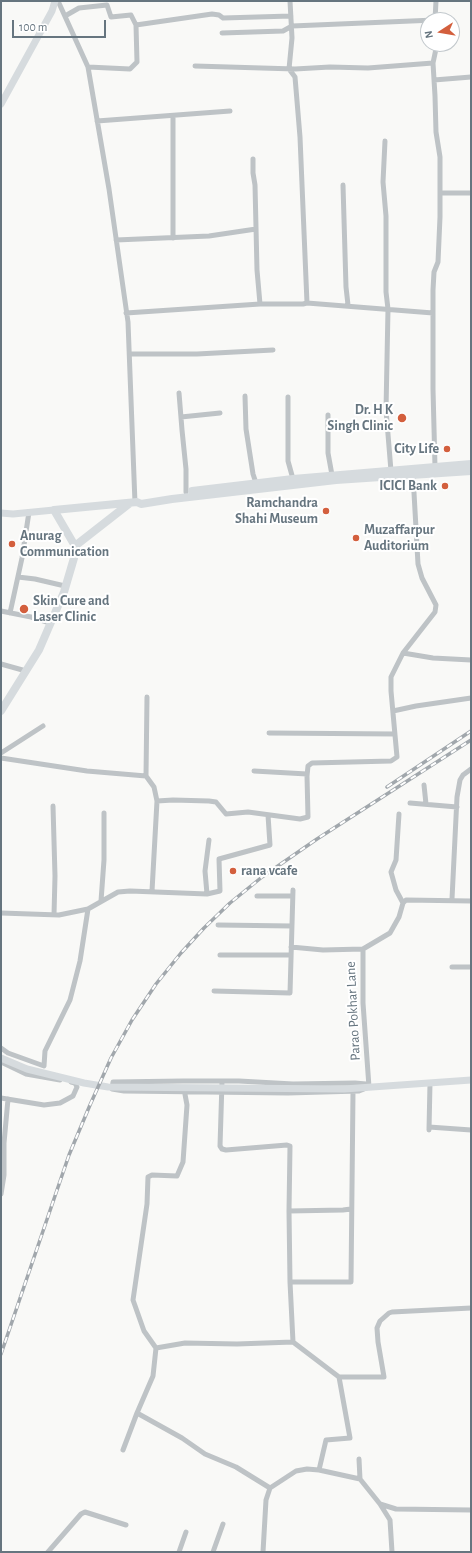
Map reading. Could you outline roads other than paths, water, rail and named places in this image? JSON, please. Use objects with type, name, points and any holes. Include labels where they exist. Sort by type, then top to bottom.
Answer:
[{"type":"main road","points":[[1,104],[52,11],[55,1]]},
{"type":"main road","points":[[75,546],[139,499],[293,479],[471,464]]},
{"type":"main road","points":[[1,513],[134,503],[141,504],[336,480],[471,471]]},
{"type":"main road","points":[[1,711],[39,650],[65,586],[74,558],[75,546],[54,510]]},
{"type":"main road","points":[[1,1058],[27,1069],[84,1083],[108,1086],[344,1089],[471,1080]]},
{"type":"street","points":[[58,1],[88,67],[116,240],[128,322],[134,503]]},
{"type":"street","points":[[290,1],[292,26],[290,69],[295,77],[300,137],[307,303]]},
{"type":"street","points":[[435,12],[436,1]]},
{"type":"street","points":[[65,16],[79,8],[107,5],[111,17],[131,15],[136,25],[137,62],[130,69],[88,67]]},
{"type":"street","points":[[136,25],[212,14],[219,15],[223,18],[291,16]]},
{"type":"street","points":[[222,33],[283,31],[292,26],[420,21]]},
{"type":"street","points":[[435,52],[433,63],[436,132],[440,157],[438,262],[434,272],[433,313],[435,466]]},
{"type":"street","points":[[195,66],[290,69],[330,67],[368,68],[433,63]]},
{"type":"street","points":[[434,80],[471,77]]},
{"type":"street","points":[[97,121],[230,112]]},
{"type":"street","points":[[173,117],[173,238]]},
{"type":"street","points":[[385,141],[383,182],[386,216],[386,292],[388,309],[386,410],[391,471]]},
{"type":"street","points":[[253,159],[257,270],[260,304]]},
{"type":"street","points":[[344,185],[346,287],[348,305]]},
{"type":"street","points":[[440,193],[471,193]]},
{"type":"street","points":[[116,240],[209,236],[256,229]]},
{"type":"street","points":[[126,313],[260,304],[307,303],[348,305],[433,313]]},
{"type":"street","points":[[130,354],[197,354],[273,350]]},
{"type":"street","points":[[180,393],[186,469],[186,492]]},
{"type":"street","points":[[245,396],[246,429],[253,474],[256,483]]},
{"type":"street","points":[[288,397],[288,461],[293,479]]},
{"type":"street","points":[[181,417],[220,414]]},
{"type":"street","points":[[328,416],[328,453],[332,475]]},
{"type":"street","points":[[157,801],[209,801],[216,802],[226,814],[248,812],[300,819],[308,817],[307,774],[308,766],[312,763],[391,761],[397,757],[391,677],[403,653],[435,612],[436,605],[422,578],[418,564],[413,475]]},
{"type":"street","points":[[10,613],[18,578],[29,512]]},
{"type":"street","points":[[18,578],[65,586]]},
{"type":"street","points":[[1,611],[50,623]]},
{"type":"street","points":[[403,653],[432,658],[471,660]]},
{"type":"street","points":[[1,664],[26,670]]},
{"type":"street","points":[[147,697],[146,776],[154,787],[157,801],[152,891]]},
{"type":"street","points":[[393,711],[471,698]]},
{"type":"street","points":[[1,753],[43,726]]},
{"type":"street","points":[[269,733],[395,734]]},
{"type":"street","points":[[1,758],[87,771],[146,776]]},
{"type":"street","points":[[452,899],[460,780],[463,775],[471,769]]},
{"type":"street","points":[[254,771],[307,774]]},
{"type":"street","points":[[424,785],[426,804]]},
{"type":"street","points":[[410,803],[457,807]]},
{"type":"street","points":[[53,806],[55,876],[54,915]]},
{"type":"street","points":[[101,901],[104,860],[104,813]]},
{"type":"street","points":[[398,814],[396,860],[391,872],[396,890],[403,903],[406,900],[452,899],[471,901]]},
{"type":"street","points":[[1,913],[54,915],[88,909],[118,892],[152,891],[206,894],[220,891],[219,859],[270,845],[268,815]]},
{"type":"street","points":[[206,894],[205,872],[209,840]]},
{"type":"street","points":[[214,991],[290,993],[293,890]]},
{"type":"street","points":[[257,896],[292,896]]},
{"type":"street","name":"Parao Pokhar Lane","points":[[369,1087],[363,1003],[363,949],[390,934],[399,917],[403,903]]},
{"type":"street","points":[[1,1048],[8,1053],[44,1066],[45,1051],[70,1000],[80,961],[88,909]]},
{"type":"street","points":[[218,925],[292,926]]},
{"type":"street","points":[[291,947],[323,950],[363,949]]},
{"type":"street","points":[[220,955],[291,955]]},
{"type":"street","points":[[452,966],[471,967]]},
{"type":"street","points":[[1,1062],[26,1074],[75,1083],[77,1085],[72,1096],[60,1103],[44,1105],[1,1098]]},
{"type":"street","points":[[183,1081],[293,1084],[355,1083],[366,1084],[369,1087],[353,1092],[288,1093],[112,1090],[113,1082],[183,1081]]},
{"type":"street","points":[[123,1450],[137,1412],[153,1376],[156,1348],[144,1331],[133,1300],[147,1204],[148,1177],[152,1175],[177,1176],[183,1162],[188,1105],[183,1081]]},
{"type":"street","points":[[222,1082],[220,1146],[222,1149],[290,1146],[290,1282],[293,1342]]},
{"type":"street","points":[[430,1082],[429,1129],[471,1130]]},
{"type":"street","points":[[290,1282],[351,1282],[350,1209],[353,1143],[353,1092]]},
{"type":"street","points":[[1,1194],[4,1175],[4,1143],[8,1099]]},
{"type":"street","points":[[289,1211],[350,1209]]},
{"type":"street","points":[[156,1348],[185,1343],[237,1344],[293,1342],[338,1377],[384,1377],[377,1328],[380,1321],[389,1313],[471,1308]]},
{"type":"street","points":[[319,1470],[326,1440],[350,1438],[338,1377]]},
{"type":"street","points":[[137,1412],[182,1438],[205,1454],[236,1467],[270,1488]]},
{"type":"street","points":[[359,1459],[360,1479],[380,1504],[390,1520],[392,1552]]},
{"type":"street","points":[[263,1552],[266,1500],[270,1488],[296,1471],[307,1469],[319,1470],[360,1479]]},
{"type":"street","points":[[380,1504],[396,1509],[471,1510]]},
{"type":"street","points":[[48,1552],[84,1512],[126,1525]]},
{"type":"street","points":[[213,1552],[223,1524]]},
{"type":"street","points":[[179,1552],[186,1532]]},
{"type":"railway","points":[[387,787],[471,731]]},
{"type":"railway","points":[[1,1354],[69,1155],[111,1058],[132,1020],[156,984],[204,928],[230,903],[262,877],[317,839],[471,740]]},
{"type":"place","name":"Dr. H K Singh Clinic","points":[[402,418]]},
{"type":"place","name":"City Life","points":[[447,449]]},
{"type":"place","name":"ICICI Bank","points":[[445,486]]},
{"type":"place","name":"Ramchandra Shahi Museum","points":[[326,511]]},
{"type":"place","name":"Muzaffarpur Auditorium","points":[[356,538]]},
{"type":"place","name":"Anurag Communication","points":[[12,544]]},
{"type":"place","name":"Skin Cure and Laser Clinic","points":[[24,609]]},
{"type":"place","name":"rana vcafe","points":[[233,871]]}]
